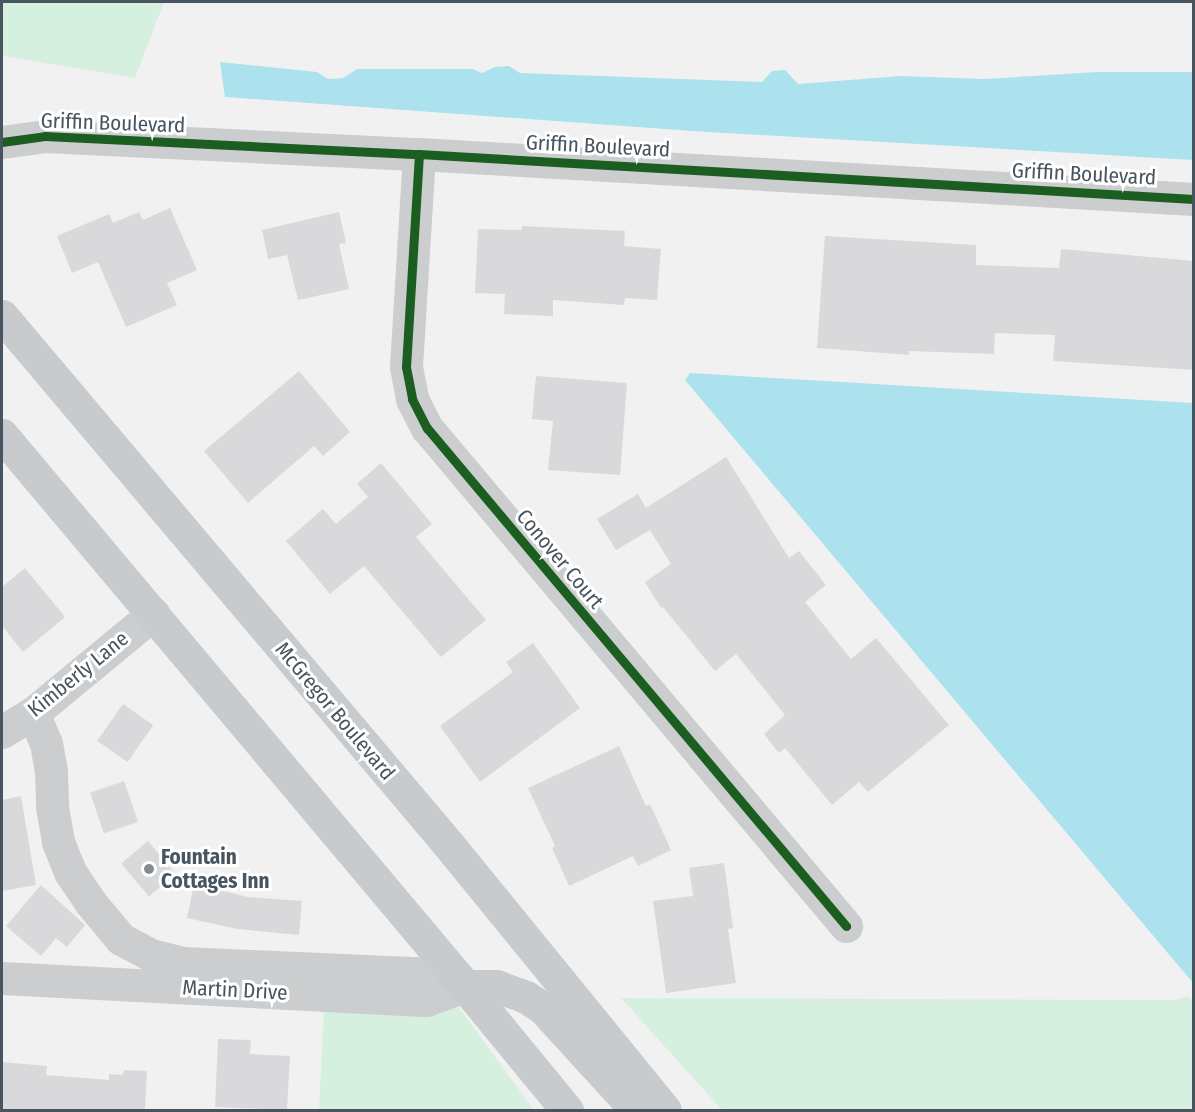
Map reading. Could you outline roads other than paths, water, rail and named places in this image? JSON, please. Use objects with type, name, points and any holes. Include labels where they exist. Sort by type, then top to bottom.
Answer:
[{"type":"main road","name":"McGregor Boulevard","points":[[2,316],[441,836],[665,1110]]},
{"type":"main road","points":[[2,435],[567,1110]]},
{"type":"main road","points":[[465,986],[496,986],[526,998],[543,1008],[636,1110]]},
{"type":"street","name":"Griffin Boulevard","points":[[2,142],[45,136],[419,154],[1194,199]]},
{"type":"street","name":"Conover Court","points":[[419,154],[406,367],[412,399],[427,428],[846,926]]},
{"type":"street","name":"Kimberly Lane","points":[[2,732],[33,713],[153,614]]},
{"type":"street","points":[[33,713],[46,743],[58,842],[75,879],[90,902],[121,939],[152,955],[183,963],[416,973],[465,986]]},
{"type":"street","name":"Martin Drive","points":[[2,978],[426,1000],[465,986]]},
{"type":"water","points":[[220,62],[317,72],[328,79],[343,78],[357,69],[472,69],[482,73],[495,67],[509,66],[520,73],[762,82],[772,71],[785,70],[798,84],[901,76],[984,79],[1097,72],[1193,72],[1193,160],[692,131],[225,97]]},
{"type":"water","points":[[690,373],[1193,403],[1193,983],[685,380]]},
{"type":"place","name":"Fountain Cottages Inn","points":[[149,869]]}]
